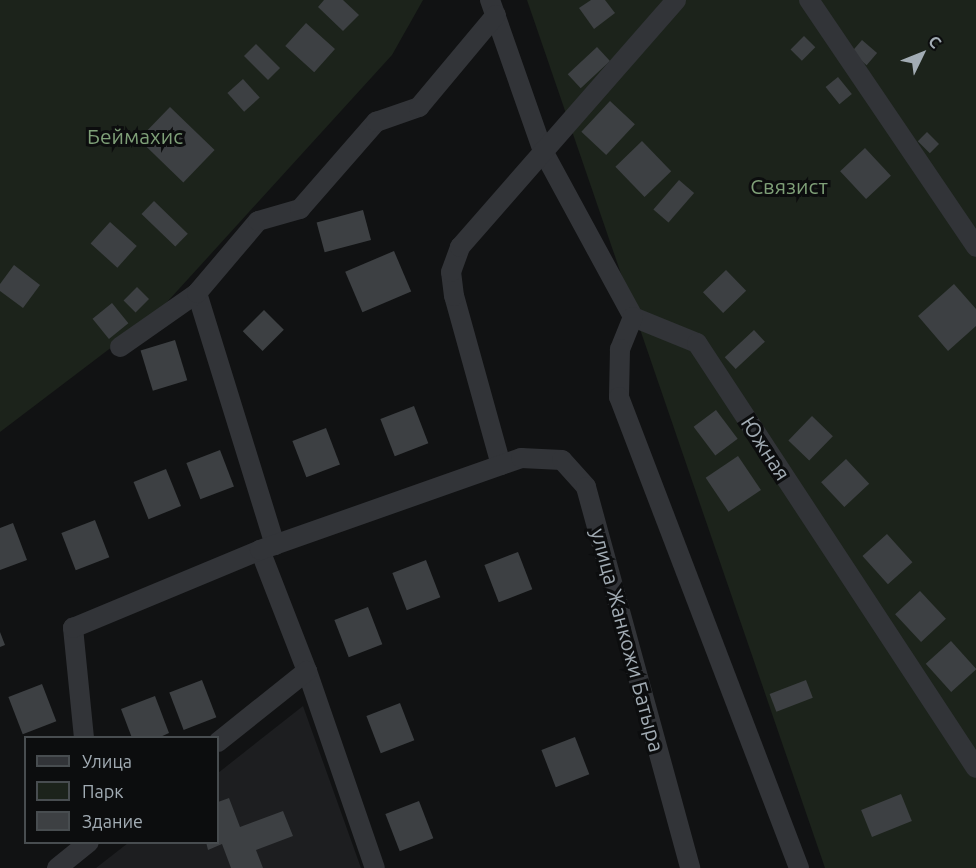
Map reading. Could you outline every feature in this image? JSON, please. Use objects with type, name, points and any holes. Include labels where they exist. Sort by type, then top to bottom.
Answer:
[{"type":"street","points":[[84,736],[73,628],[267,548],[501,465],[454,296],[451,272],[460,247],[676,0]]},
{"type":"street","points":[[809,0],[976,247]]},
{"type":"street","points":[[493,8],[543,151],[633,317],[620,349],[619,397],[799,868]]},
{"type":"street","points":[[120,347],[197,292],[258,221],[300,209],[376,122],[419,107],[493,8]]},
{"type":"street","points":[[197,292],[267,548],[375,868]]},
{"type":"street","name":"Южная","points":[[633,317],[697,343],[976,768]]},
{"type":"street","name":"улица Жанкожи Батыра","points":[[501,465],[521,458],[562,460],[586,487],[690,868]]},
{"type":"street","points":[[219,741],[307,671]]},
{"type":"street","points":[[57,868],[88,844]]},
{"type":"shaded area","points":[[303,706],[361,868],[96,868],[127,844],[219,844],[219,772]]},
{"type":"green space","name":"Беймахис","points":[[0,0],[423,0],[392,55],[158,312],[0,432]]},
{"type":"green space","name":"Связист","points":[[527,0],[976,0],[976,868],[825,868]]},
{"type":"building","points":[[324,0],[343,0],[359,15],[343,31],[318,7]]},
{"type":"building","points":[[591,0],[605,0],[615,13],[594,29],[579,8]]},
{"type":"building","points":[[306,23],[335,49],[314,72],[285,46]]},
{"type":"building","points":[[804,36],[815,47],[802,61],[791,49]]},
{"type":"building","points":[[862,40],[877,53],[867,65],[852,52]]},
{"type":"building","points":[[256,44],[280,68],[268,80],[244,56]]},
{"type":"building","points":[[597,47],[610,61],[581,88],[568,74]]},
{"type":"building","points":[[838,77],[852,94],[839,104],[826,87]]},
{"type":"building","points":[[243,79],[260,98],[244,112],[227,93]]},
{"type":"building","points":[[610,101],[635,124],[606,155],[581,132]]},
{"type":"building","points":[[170,107],[215,150],[183,182],[139,139]]},
{"type":"building","points":[[927,132],[939,144],[930,153],[918,141]]},
{"type":"building","points":[[642,141],[671,171],[645,197],[615,167]]},
{"type":"building","points":[[865,148],[891,176],[866,199],[840,171]]},
{"type":"building","points":[[679,180],[694,193],[669,223],[653,209]]},
{"type":"building","points":[[154,201],[188,234],[175,247],[141,214]]},
{"type":"building","points":[[363,210],[371,240],[325,252],[317,222]]},
{"type":"building","points":[[110,222],[137,246],[117,268],[91,244]]},
{"type":"building","points":[[394,251],[411,292],[362,312],[345,272]]},
{"type":"building","points":[[14,265],[40,285],[23,308],[0,291],[0,284]]},
{"type":"building","points":[[726,270],[746,291],[723,313],[703,292]]},
{"type":"building","points":[[954,284],[976,309],[976,326],[948,351],[918,316]]},
{"type":"building","points":[[137,287],[149,299],[136,312],[124,300]]},
{"type":"building","points":[[112,303],[128,323],[109,339],[93,319]]},
{"type":"building","points":[[264,310],[284,330],[263,351],[243,331]]},
{"type":"building","points":[[754,330],[765,342],[736,369],[725,357]]},
{"type":"building","points":[[175,340],[187,380],[153,391],[141,351]]},
{"type":"building","points":[[414,406],[428,443],[395,456],[380,419]]},
{"type":"building","points":[[716,410],[738,439],[715,456],[694,427]]},
{"type":"building","points":[[812,416],[833,436],[809,461],[788,440]]},
{"type":"building","points":[[326,428],[340,464],[306,477],[292,441]]},
{"type":"building","points":[[220,450],[234,486],[200,499],[186,463]]},
{"type":"building","points":[[738,456],[761,490],[729,512],[706,478]]},
{"type":"building","points":[[846,459],[869,484],[844,507],[821,482]]},
{"type":"building","points":[[166,469],[181,506],[149,519],[134,482]]},
{"type":"building","points":[[95,520],[109,557],[76,570],[61,533]]},
{"type":"building","points":[[13,523],[27,560],[0,570],[0,528]]},
{"type":"building","points":[[887,534],[912,562],[888,584],[862,556]]},
{"type":"building","points":[[518,552],[532,589],[499,602],[484,565]]},
{"type":"building","points":[[426,560],[440,597],[407,610],[392,573]]},
{"type":"building","points":[[920,591],[946,619],[921,642],[895,614]]},
{"type":"building","points":[[368,607],[382,644],[349,657],[334,620]]},
{"type":"building","points":[[0,632],[5,645],[0,647]]},
{"type":"building","points":[[951,641],[976,669],[951,692],[926,664]]},
{"type":"building","points":[[202,680],[216,717],[184,730],[169,693]]},
{"type":"building","points":[[806,680],[813,698],[776,712],[770,694]]},
{"type":"building","points":[[42,684],[56,721],[23,734],[8,697]]},
{"type":"building","points":[[155,696],[169,733],[162,736],[131,736],[121,709]]},
{"type":"building","points":[[400,703],[414,740],[381,753],[366,716]]},
{"type":"building","points":[[575,737],[589,774],[556,787],[541,750]]},
{"type":"building","points":[[901,794],[912,821],[872,837],[861,810]]},
{"type":"building","points":[[229,798],[240,827],[283,811],[293,836],[256,850],[263,868],[231,868],[222,844],[208,850],[206,844],[219,844],[219,802]]},
{"type":"building","points":[[419,801],[433,838],[400,851],[385,814]]}]
